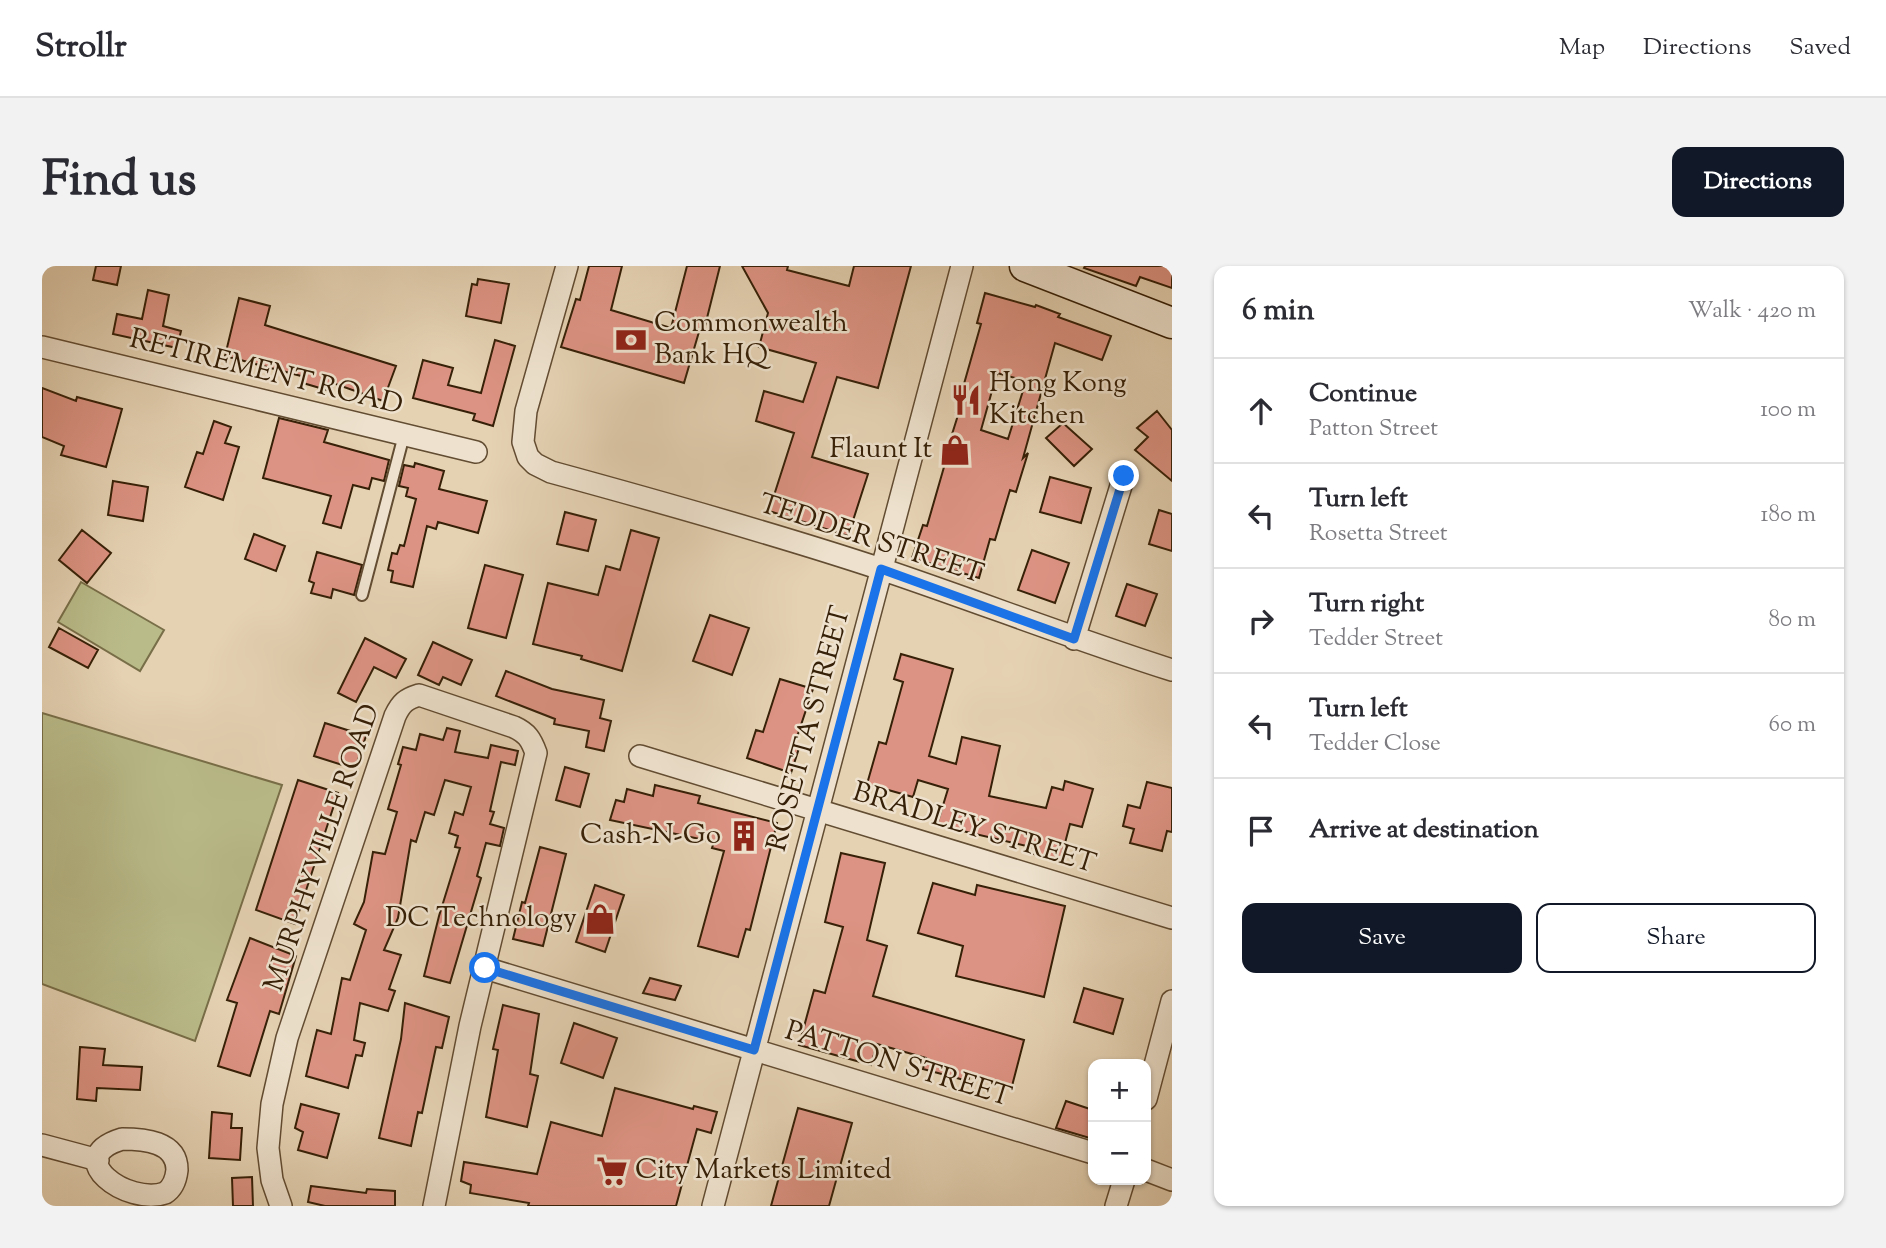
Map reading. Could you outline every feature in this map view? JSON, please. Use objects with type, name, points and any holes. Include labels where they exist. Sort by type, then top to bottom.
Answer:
[{"type":"main road","points":[[1025,266],[1066,274],[1172,323]]},
{"type":"street","name":"TEDDER STREET","points":[[566,266],[526,411],[523,443],[528,457],[535,464],[551,472],[665,503],[881,569],[1074,639],[1172,670]]},
{"type":"street","name":"ROSETTA STREET","points":[[713,1206],[962,266]]},
{"type":"street","name":"RETIREMENT ROAD","points":[[42,347],[476,452]]},
{"type":"street","points":[[1074,639],[1124,476]]},
{"type":"street","name":"MURPHYVILLE ROAD","points":[[281,1206],[272,1180],[268,1148],[272,1104],[287,1038],[395,716],[407,699],[419,695],[514,726],[532,740],[536,753],[470,1026],[434,1206]]},
{"type":"street","name":"BRADLEY STREET","points":[[640,757],[1172,918]]},
{"type":"street","name":"PATTON STREET","points":[[485,968],[1088,1151]]},
{"type":"street","points":[[1151,1080],[1172,1001]]},
{"type":"street","points":[[42,1145],[98,1160]]},
{"type":"street","points":[[1151,1172],[1172,1180]]},
{"type":"street","points":[[1116,1206],[1122,1185]]},
{"type":"lane","points":[[362,595],[404,435]]},
{"type":"green space","points":[[81,582],[164,630],[140,671],[58,622]]},
{"type":"green space","points":[[42,713],[282,785],[195,1041],[42,984]]},
{"type":"building","points":[[96,266],[121,266],[117,285],[93,280]]},
{"type":"building","points":[[589,266],[622,266],[611,310],[671,328],[687,266],[720,266],[705,326],[701,325],[684,383],[561,347],[576,299],[580,300]]},
{"type":"building","points":[[742,266],[788,266],[787,270],[849,286],[854,266],[911,266],[878,388],[837,377],[812,457],[868,474],[848,536],[769,511],[794,433],[756,421],[764,391],[803,402],[816,363],[759,347],[768,313]]},
{"type":"building","points":[[1172,266],[1172,288],[1140,277],[1136,286],[1084,268]]},
{"type":"building","points":[[478,279],[509,284],[501,323],[466,316],[472,284],[477,285]]},
{"type":"building","points":[[148,290],[169,295],[163,326],[181,331],[177,348],[113,334],[117,314],[142,319]]},
{"type":"building","points":[[985,293],[1035,307],[1036,305],[1060,314],[1058,317],[1111,336],[1102,360],[1055,343],[1016,492],[1010,490],[995,540],[990,539],[979,578],[912,558],[923,525],[927,526],[944,467],[942,466],[981,324],[977,323]],"holes":[[[997,373],[1026,381],[1008,439],[981,430]]]},
{"type":"building","points":[[239,298],[270,306],[265,325],[396,366],[383,401],[333,383],[330,391],[303,383],[305,377],[225,356]]},
{"type":"building","points":[[495,340],[515,346],[493,426],[473,420],[475,414],[413,398],[423,360],[453,368],[448,385],[481,393]]},
{"type":"building","points":[[42,388],[76,401],[77,397],[122,409],[106,467],[61,455],[64,446],[42,437]]},
{"type":"building","points":[[1157,411],[1172,430],[1172,481],[1135,450],[1148,437],[1137,428]]},
{"type":"building","points":[[279,418],[328,430],[324,442],[389,460],[384,481],[372,478],[369,489],[353,485],[341,528],[323,523],[331,496],[263,478]]},
{"type":"building","points":[[214,421],[231,427],[225,443],[239,447],[223,500],[185,487],[197,452],[203,454]]},
{"type":"building","points":[[1063,423],[1092,449],[1074,466],[1046,438]]},
{"type":"building","points":[[415,463],[444,471],[439,489],[487,501],[478,533],[438,522],[436,529],[427,526],[413,587],[391,582],[393,571],[388,570],[392,553],[397,554],[400,545],[404,546],[416,499],[406,496],[408,488],[399,486],[404,465],[414,467]]},
{"type":"building","points":[[1050,477],[1091,488],[1081,523],[1040,512]]},
{"type":"building","points":[[113,481],[148,487],[143,521],[108,515]]},
{"type":"building","points":[[1159,510],[1172,514],[1172,551],[1149,544]]},
{"type":"building","points":[[565,512],[596,520],[588,551],[557,544]]},
{"type":"building","points":[[82,530],[111,553],[87,583],[59,560]]},
{"type":"building","points":[[631,530],[659,538],[622,671],[581,659],[582,656],[533,644],[548,583],[598,595],[606,566],[620,570]]},
{"type":"building","points":[[254,534],[285,546],[276,571],[245,559]]},
{"type":"building","points":[[1032,550],[1069,563],[1055,603],[1018,590]]},
{"type":"building","points":[[317,552],[362,565],[354,595],[333,589],[331,598],[311,593],[314,583],[309,581]]},
{"type":"building","points":[[485,565],[523,575],[506,638],[468,628]]},
{"type":"building","points":[[1127,584],[1157,594],[1145,626],[1116,616]]},
{"type":"building","points":[[710,615],[749,628],[732,675],[693,661]]},
{"type":"building","points":[[59,628],[98,650],[88,668],[49,647]]},
{"type":"building","points":[[365,638],[406,659],[396,678],[374,667],[356,702],[338,693]]},
{"type":"building","points":[[433,642],[472,660],[461,685],[443,677],[439,685],[418,675]]},
{"type":"building","points":[[901,654],[953,669],[929,756],[956,764],[962,737],[1000,746],[989,796],[1046,808],[1052,787],[1063,790],[1065,781],[1093,789],[1082,827],[1070,824],[1060,862],[1034,854],[1035,848],[937,825],[948,789],[918,780],[913,797],[867,784],[879,742],[886,744],[903,682],[894,679]]},
{"type":"building","points":[[506,671],[552,689],[604,700],[600,718],[611,721],[604,751],[586,747],[589,731],[554,724],[555,719],[496,696]]},
{"type":"building","points":[[780,679],[813,689],[795,743],[800,745],[791,773],[747,758],[756,730],[763,732]]},
{"type":"building","points":[[325,723],[366,736],[355,769],[314,756]]},
{"type":"building","points":[[447,728],[460,731],[455,752],[488,758],[491,745],[518,751],[515,765],[501,762],[490,811],[494,812],[490,824],[504,828],[500,846],[486,843],[477,876],[481,878],[450,983],[424,976],[460,848],[455,847],[458,836],[449,833],[455,812],[463,815],[471,787],[445,780],[434,815],[425,812],[416,842],[411,840],[398,918],[384,950],[401,955],[389,989],[395,991],[388,1011],[360,1003],[354,1040],[365,1043],[362,1056],[356,1055],[348,1088],[306,1076],[317,1030],[331,1034],[342,978],[350,980],[366,930],[354,924],[364,902],[373,852],[385,854],[397,812],[388,809],[401,765],[398,764],[403,747],[416,750],[420,734],[443,740]]},
{"type":"building","points":[[565,767],[589,774],[580,807],[556,800]]},
{"type":"building","points":[[298,780],[338,793],[295,924],[256,910]]},
{"type":"building","points":[[1147,782],[1172,788],[1172,832],[1167,831],[1162,851],[1130,843],[1134,829],[1123,826],[1128,805],[1140,808]]},
{"type":"building","points":[[655,785],[700,796],[698,803],[777,823],[750,930],[746,929],[738,957],[698,946],[724,851],[712,848],[714,842],[610,820],[616,800],[624,802],[627,789],[653,796]]},
{"type":"building","points":[[540,847],[566,854],[543,946],[513,939]]},
{"type":"building","points":[[841,853],[885,863],[867,940],[887,946],[873,996],[1024,1040],[1012,1086],[970,1075],[968,1081],[923,1069],[926,1058],[877,1044],[871,1065],[799,1045],[814,990],[825,993],[843,927],[825,922]]},
{"type":"building","points":[[933,883],[975,895],[977,885],[1065,906],[1044,997],[956,976],[963,946],[918,933]]},
{"type":"building","name":"DC Technology","points":[[595,885],[624,895],[605,952],[576,942]]},
{"type":"building","points":[[250,938],[296,956],[279,1014],[270,1011],[250,1076],[218,1066],[237,1003],[227,1000]]},
{"type":"building","points":[[650,978],[681,986],[675,1000],[643,993]]},
{"type":"building","points":[[1084,988],[1123,999],[1113,1034],[1074,1022]]},
{"type":"building","points":[[405,1003],[449,1017],[442,1048],[436,1047],[422,1113],[418,1112],[411,1146],[379,1138],[401,1039]]},
{"type":"building","points":[[503,1005],[539,1014],[530,1074],[538,1076],[527,1127],[486,1117],[498,1050],[493,1049]]},
{"type":"building","points":[[574,1023],[617,1038],[603,1078],[561,1063]]},
{"type":"building","points":[[80,1047],[105,1049],[103,1065],[142,1067],[140,1090],[97,1088],[96,1101],[77,1099]]},
{"type":"building","name":"City Markets Limited","points":[[615,1088],[693,1109],[694,1106],[717,1112],[711,1133],[697,1129],[676,1206],[528,1206],[529,1203],[470,1193],[471,1185],[461,1181],[464,1162],[537,1174],[551,1122],[602,1136]]},
{"type":"building","points":[[1066,1101],[1088,1108],[1088,1138],[1056,1128]]},
{"type":"building","points":[[301,1104],[339,1114],[327,1158],[298,1150],[303,1132],[295,1128]]},
{"type":"building","points":[[798,1108],[852,1123],[829,1206],[771,1206]]},
{"type":"building","points":[[212,1112],[232,1114],[231,1128],[242,1128],[240,1160],[209,1158]]},
{"type":"building","points":[[252,1177],[253,1206],[233,1206],[232,1178]]},
{"type":"building","points":[[311,1186],[366,1193],[367,1189],[395,1191],[395,1206],[325,1206],[308,1202]]},
{"type":"place","name":"Commonwealth Bank HQ","points":[[631,340]]},
{"type":"place","name":"Hong Kong Kitchen","points":[[966,400]]},
{"type":"place","name":"Flaunt It","points":[[955,450]]},
{"type":"place","name":"Cash-N-Go","points":[[744,836]]},
{"type":"place","name":"DC Technology","points":[[600,919]]},
{"type":"place","name":"City Markets Limited","points":[[612,1171]]},
{"type":"route","points":[[485,968],[754,1050],[881,569],[1074,639],[1124,476]]}]
